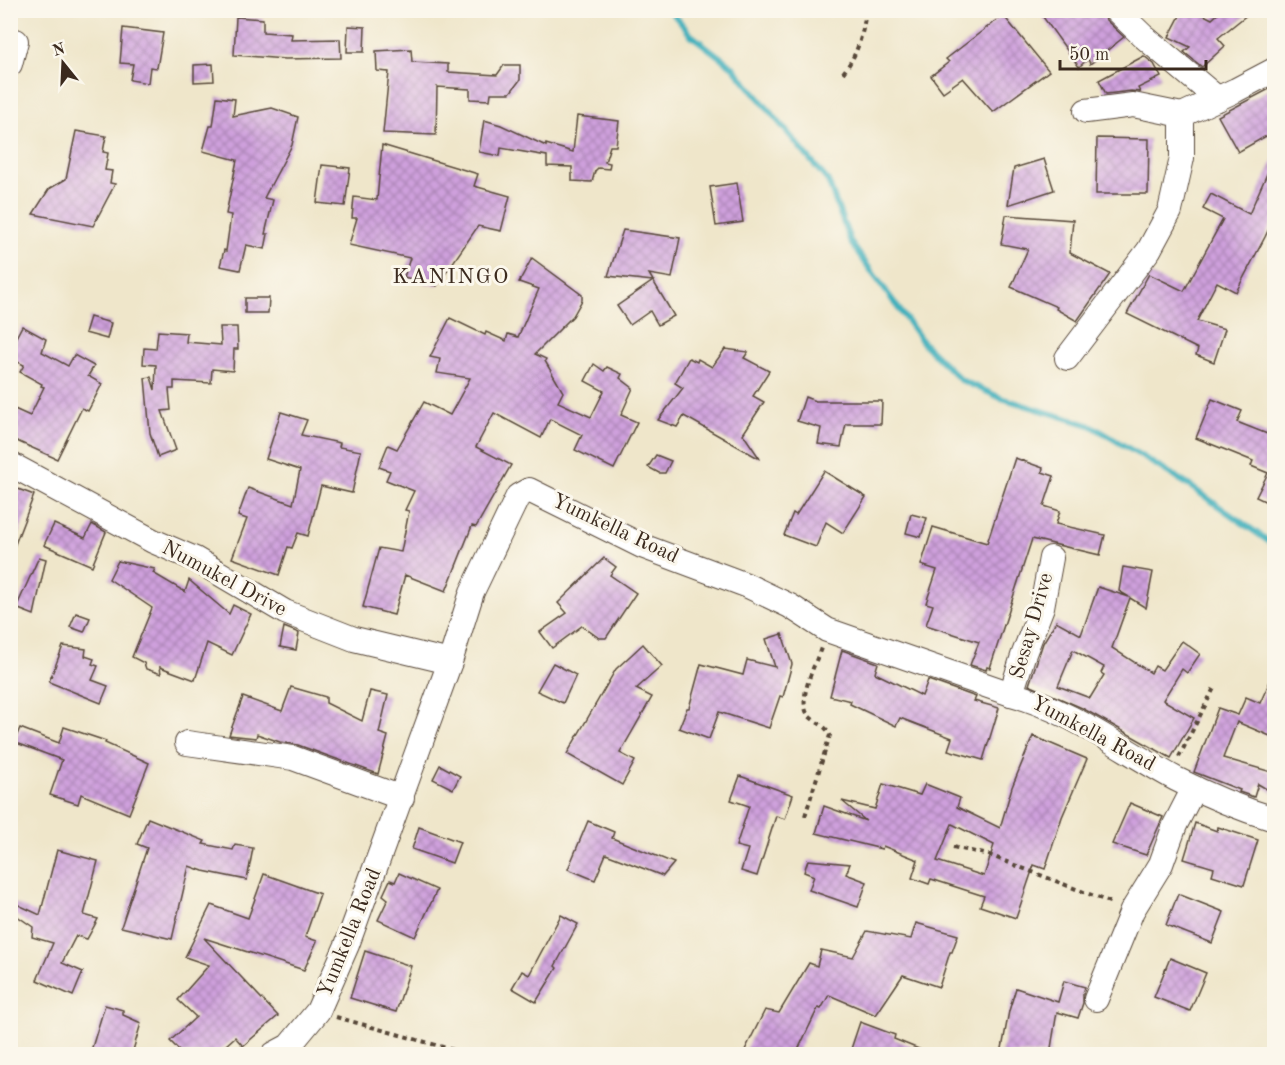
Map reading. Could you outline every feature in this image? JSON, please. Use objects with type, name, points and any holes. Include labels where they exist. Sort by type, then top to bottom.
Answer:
[{"type":"street","points":[[1116,10],[1143,36],[1218,99]]},
{"type":"street","points":[[1086,111],[1132,105],[1182,115],[1275,70]]},
{"type":"street","points":[[1067,358],[1149,250],[1170,212],[1182,158],[1182,115]]},
{"type":"street","name":"Numukel Drive","points":[[10,464],[153,541],[195,559],[285,612],[354,639],[450,662]]},
{"type":"street","name":"Yumkella Road","points":[[274,1054],[289,1046],[318,1011],[347,945],[402,798],[472,592],[518,496],[530,490],[642,546],[746,585],[790,606],[827,630],[1036,701],[1185,783],[1250,812],[1275,819]]},
{"type":"street","name":"Sesay Drive","points":[[1011,694],[1041,606],[1051,558]]},
{"type":"street","points":[[187,743],[292,758],[402,798]]},
{"type":"street","points":[[1096,999],[1132,911],[1161,864],[1175,825],[1185,783]]},
{"type":"path","points":[[843,73],[852,61],[863,36],[866,10]]},
{"type":"path","points":[[804,816],[830,735],[828,730],[810,717],[804,708],[804,697],[827,630]]},
{"type":"path","points":[[1185,783],[1179,756],[1214,688]]},
{"type":"path","points":[[953,847],[989,855],[1132,911]]},
{"type":"path","points":[[318,1011],[468,1054]]},
{"type":"building","points":[[1038,10],[1102,10],[1106,20],[1124,37],[1090,64],[1088,59],[1079,67]]},
{"type":"building","points":[[1183,10],[1194,10],[1212,19],[1222,10],[1253,10],[1218,38],[1225,46],[1202,67],[1184,52],[1190,47],[1169,37]]},
{"type":"building","points":[[1003,15],[1049,71],[993,112],[963,78],[943,92],[931,76],[949,62],[946,59]]},
{"type":"building","points":[[236,17],[263,19],[263,32],[292,34],[291,40],[340,39],[341,58],[285,59],[234,55]]},
{"type":"building","points":[[348,26],[365,27],[364,52],[347,52]]},
{"type":"building","points":[[123,28],[163,33],[157,68],[150,67],[148,83],[130,80],[133,64],[120,63]]},
{"type":"building","points":[[411,49],[412,62],[448,64],[448,72],[497,75],[504,65],[520,65],[520,80],[510,93],[491,93],[490,100],[470,99],[470,89],[437,87],[436,135],[383,133],[389,72],[377,71],[376,51]]},
{"type":"building","points":[[1144,56],[1154,64],[1161,77],[1138,88],[1140,92],[1106,94],[1099,80]]},
{"type":"building","points":[[213,64],[214,81],[194,82],[194,65]]},
{"type":"building","points":[[1275,86],[1275,131],[1238,152],[1218,116]]},
{"type":"building","points":[[217,97],[235,99],[233,116],[272,108],[298,117],[292,145],[264,198],[273,200],[265,234],[268,234],[265,249],[246,245],[240,270],[220,266],[224,250],[226,251],[231,215],[226,214],[237,160],[203,151],[210,126],[213,126]]},
{"type":"building","points":[[577,116],[619,121],[616,146],[610,146],[605,162],[610,163],[609,169],[598,168],[592,182],[572,181],[572,167],[547,166],[547,156],[501,148],[500,156],[479,152],[484,120],[501,125],[546,146],[546,144],[573,152]]},
{"type":"building","points":[[76,131],[106,136],[103,152],[108,153],[105,170],[112,171],[110,183],[115,184],[93,226],[33,214],[49,189],[66,179]]},
{"type":"building","points":[[1097,138],[1149,139],[1148,194],[1096,194]]},
{"type":"building","points":[[382,145],[478,174],[474,186],[510,196],[501,231],[478,226],[437,286],[404,277],[410,258],[349,245],[357,218],[352,218],[354,197],[377,200]]},
{"type":"building","points":[[1275,156],[1275,216],[1236,292],[1217,282],[1197,321],[1225,329],[1214,362],[1196,355],[1198,349],[1127,314],[1149,274],[1184,291],[1223,219],[1203,209],[1211,194],[1249,214]]},
{"type":"building","points":[[1044,159],[1054,190],[1008,205],[1014,168]]},
{"type":"building","points":[[322,165],[350,168],[345,206],[317,203]]},
{"type":"building","points":[[737,183],[743,222],[716,226],[710,187]]},
{"type":"building","points":[[1006,215],[1073,220],[1070,253],[1110,274],[1077,321],[1056,309],[1057,307],[1011,287],[1028,249],[1001,244]]},
{"type":"building","points":[[623,230],[680,238],[672,278],[649,274],[674,316],[658,325],[650,311],[630,325],[617,306],[653,281],[608,276]]},
{"type":"building","points":[[532,258],[582,295],[582,300],[573,316],[535,354],[546,359],[545,361],[563,392],[558,402],[591,417],[604,391],[585,381],[594,364],[604,371],[607,367],[622,374],[620,378],[633,388],[621,415],[637,422],[614,469],[575,450],[582,435],[550,419],[541,438],[494,413],[476,447],[511,465],[476,527],[472,526],[446,591],[405,575],[394,615],[363,607],[379,548],[401,552],[409,511],[405,510],[414,491],[386,480],[390,471],[379,467],[388,445],[397,449],[424,402],[450,415],[470,378],[437,373],[440,359],[430,357],[450,318],[485,335],[486,332],[506,341],[508,334],[518,337],[539,289],[519,282]]},
{"type":"building","points":[[245,298],[269,298],[268,313],[245,313]]},
{"type":"building","points":[[90,317],[111,323],[107,339],[85,333]]},
{"type":"building","points":[[22,326],[46,339],[42,352],[68,366],[74,355],[94,366],[88,376],[102,384],[88,411],[82,408],[57,459],[10,438],[10,407],[30,416],[44,387],[20,372],[24,365],[10,358],[10,349]]},
{"type":"building","points":[[220,327],[237,327],[238,349],[234,349],[233,371],[212,369],[211,383],[174,381],[174,389],[169,389],[171,410],[162,411],[176,450],[158,457],[150,433],[145,378],[151,377],[155,390],[156,365],[143,364],[144,348],[156,349],[158,331],[187,333],[186,342],[221,345]]},
{"type":"building","points":[[725,349],[748,352],[744,358],[769,371],[753,396],[764,402],[743,434],[760,459],[684,416],[677,427],[658,420],[683,388],[675,383],[689,358],[697,362],[698,359],[712,367]]},
{"type":"building","points":[[805,397],[815,401],[882,401],[881,424],[846,424],[841,447],[818,444],[821,428],[797,421]]},
{"type":"building","points":[[1212,399],[1242,411],[1237,422],[1275,437],[1275,506],[1256,497],[1268,473],[1251,466],[1253,461],[1196,438]]},
{"type":"building","points":[[281,412],[307,420],[301,435],[340,443],[339,447],[361,451],[352,493],[321,486],[308,536],[298,533],[292,548],[288,547],[279,575],[232,558],[247,519],[238,516],[248,488],[293,504],[300,470],[266,459]]},
{"type":"building","points":[[656,455],[671,461],[665,473],[659,473],[648,467]]},
{"type":"building","points":[[1015,458],[1043,468],[1042,472],[1054,476],[1044,506],[1060,511],[1056,524],[1105,535],[1100,555],[1032,539],[990,668],[987,667],[986,670],[970,665],[979,642],[926,625],[933,605],[926,603],[937,570],[921,565],[933,527],[987,543]]},
{"type":"building","points":[[824,471],[866,497],[843,533],[826,522],[816,547],[784,535],[793,513],[796,515]]},
{"type":"building","points":[[10,486],[34,495],[12,552],[10,552]]},
{"type":"building","points":[[911,514],[927,518],[921,537],[906,533]]},
{"type":"building","points":[[54,524],[85,538],[92,524],[106,532],[92,566],[44,545]]},
{"type":"building","points":[[39,557],[46,559],[34,615],[16,608]]},
{"type":"building","points":[[604,558],[616,567],[610,575],[636,593],[606,638],[599,638],[582,626],[552,648],[540,632],[567,613],[558,603]]},
{"type":"building","points":[[118,561],[155,569],[153,573],[185,592],[189,580],[229,614],[233,605],[251,614],[232,655],[207,643],[195,680],[160,667],[161,674],[146,669],[144,663],[132,657],[152,608],[109,579]]},
{"type":"building","points":[[1123,567],[1153,572],[1146,608],[1130,598],[1112,648],[1151,673],[1155,666],[1162,670],[1182,641],[1200,654],[1187,673],[1182,669],[1163,700],[1194,718],[1171,758],[1082,708],[1029,685],[1043,643],[1056,621],[1081,635],[1098,587],[1129,597],[1119,591]],"holes":[[[1073,650],[1104,667],[1101,673],[1104,675],[1090,698],[1058,686]]]},
{"type":"building","points":[[76,613],[90,618],[84,632],[70,627]]},
{"type":"building","points":[[284,627],[299,633],[296,650],[280,647]]},
{"type":"building","points":[[782,634],[792,664],[783,697],[780,696],[769,728],[719,712],[709,739],[679,728],[689,708],[701,664],[743,675],[747,660],[775,667],[766,639]]},
{"type":"building","points":[[643,644],[662,666],[636,689],[652,697],[620,753],[635,761],[622,785],[567,754],[616,669]]},
{"type":"building","points":[[63,646],[86,649],[85,656],[94,659],[92,664],[98,666],[92,680],[108,686],[101,703],[49,682]]},
{"type":"building","points":[[842,650],[878,663],[875,673],[922,696],[928,680],[976,697],[974,701],[999,708],[983,760],[948,750],[952,738],[900,718],[896,726],[850,704],[851,701],[830,696]]},
{"type":"building","points":[[553,663],[576,675],[563,703],[537,691]]},
{"type":"building","points":[[1275,670],[1275,738],[1237,722],[1223,758],[1275,773],[1275,794],[1258,784],[1254,797],[1194,772],[1218,708],[1238,715],[1246,697],[1260,703]]},
{"type":"building","points":[[291,687],[326,697],[326,703],[362,721],[370,691],[388,695],[379,733],[388,736],[378,774],[298,745],[257,734],[256,738],[229,735],[243,697],[282,711]]},
{"type":"building","points":[[64,727],[106,741],[105,743],[149,763],[129,814],[81,794],[78,804],[50,795],[62,760],[14,742],[20,728],[59,743]]},
{"type":"building","points":[[1033,736],[1087,759],[1062,817],[1045,869],[1034,865],[1016,918],[980,906],[984,896],[931,879],[929,884],[912,878],[918,860],[883,846],[882,849],[816,833],[824,806],[866,821],[842,801],[875,809],[883,784],[920,795],[925,784],[960,798],[957,807],[1000,828],[1012,787]],"holes":[[[952,824],[994,845],[984,876],[937,861]]]},
{"type":"building","points":[[440,765],[460,776],[453,789],[433,779]]},
{"type":"building","points":[[740,776],[793,795],[785,819],[776,816],[757,876],[741,871],[748,849],[736,846],[749,806],[731,800]]},
{"type":"building","points":[[1130,803],[1163,817],[1146,855],[1112,844]]},
{"type":"building","points":[[148,818],[205,841],[203,844],[233,850],[235,845],[253,848],[247,880],[189,866],[172,939],[121,927],[147,848],[137,844]]},
{"type":"building","points":[[588,821],[614,832],[612,838],[674,863],[663,876],[606,854],[595,880],[568,869]]},
{"type":"building","points":[[1195,823],[1217,831],[1218,827],[1258,840],[1244,885],[1212,875],[1214,868],[1184,859]]},
{"type":"building","points":[[419,827],[460,842],[452,863],[412,849]]},
{"type":"building","points":[[57,850],[98,861],[84,915],[98,919],[87,939],[76,936],[62,963],[83,972],[73,996],[37,980],[53,943],[32,937],[33,927],[10,911],[10,901],[40,915]]},
{"type":"building","points":[[808,860],[850,864],[846,874],[867,882],[858,907],[809,890],[814,876],[804,872]]},
{"type":"building","points":[[399,873],[437,890],[415,937],[378,920],[388,899],[383,895],[390,880],[395,882]]},
{"type":"building","points":[[264,874],[320,894],[305,937],[317,941],[304,970],[204,938],[278,1016],[243,1046],[235,1037],[216,1054],[183,1054],[170,1041],[196,1017],[178,1000],[209,965],[185,957],[211,905],[248,918]]},
{"type":"building","points":[[1178,894],[1224,912],[1212,943],[1166,925]]},
{"type":"building","points":[[561,915],[578,924],[555,966],[557,968],[536,1002],[512,988],[522,971],[529,975]]},
{"type":"building","points":[[916,923],[958,935],[939,987],[903,975],[876,1015],[829,995],[821,1009],[818,1008],[796,1054],[744,1052],[765,1010],[779,1013],[809,963],[817,966],[821,950],[853,957],[867,931],[911,939]]},
{"type":"building","points":[[365,951],[411,966],[396,1012],[350,998]]},
{"type":"building","points":[[1170,958],[1206,973],[1190,1011],[1154,997]]},
{"type":"building","points":[[1064,981],[1085,987],[1083,1003],[1078,1018],[1057,1012],[1050,1054],[1001,1054],[1016,988],[1058,1002]]},
{"type":"building","points":[[105,1005],[123,1010],[123,1015],[141,1023],[132,1054],[90,1054]]},
{"type":"building","points":[[860,1022],[895,1035],[894,1039],[931,1054],[866,1054],[851,1049]]},
{"type":"waterway","points":[[670,10],[691,35],[733,67],[828,181],[851,243],[925,345],[961,380],[1001,398],[1092,426],[1187,484],[1274,545]]},
{"type":"district","name":"KANINGO","points":[[451,277]]}]
